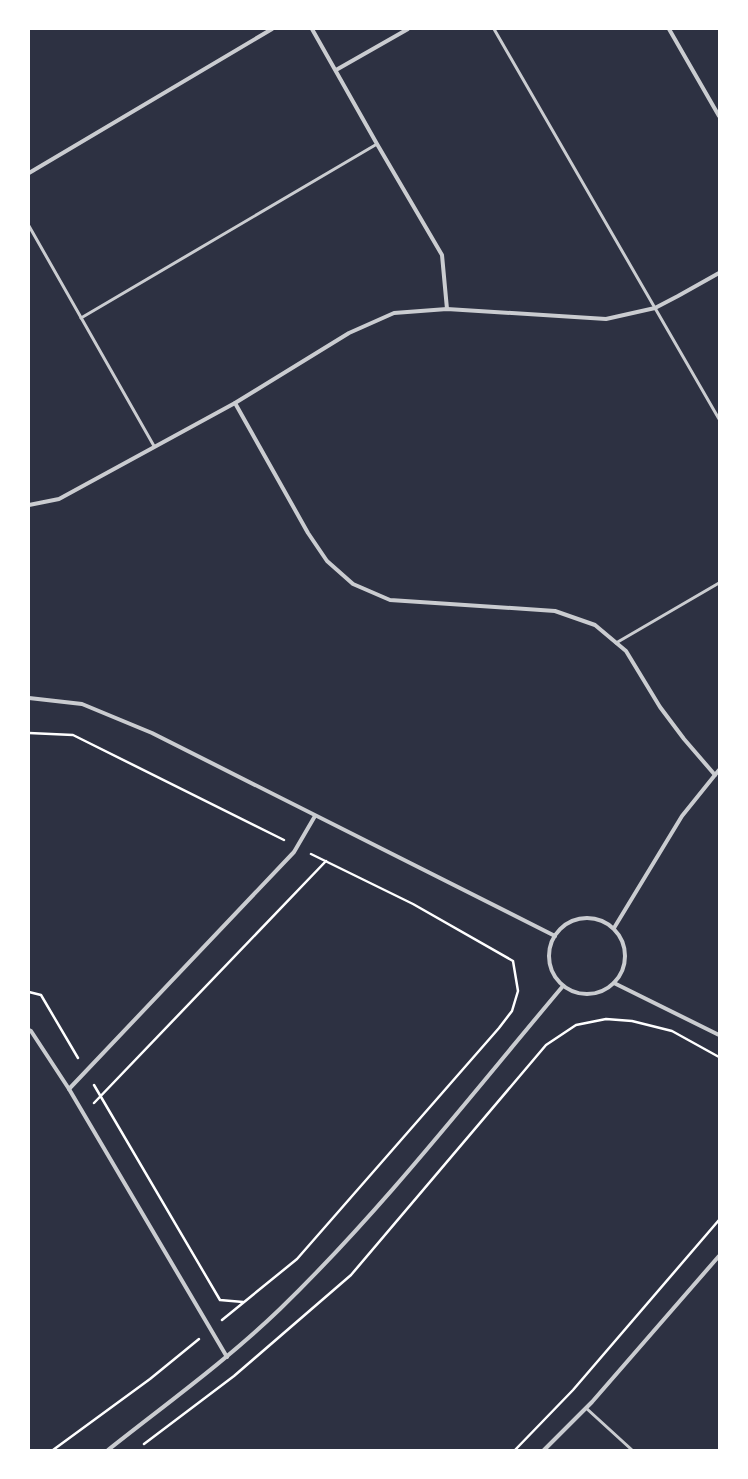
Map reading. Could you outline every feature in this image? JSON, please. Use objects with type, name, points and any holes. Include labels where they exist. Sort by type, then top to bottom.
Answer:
[{"type":"street","points":[[29,173],[272,29]]},
{"type":"street","points":[[312,29],[377,144],[442,254],[447,309]]},
{"type":"street","points":[[336,70],[408,29]]},
{"type":"street","points":[[669,29],[719,116]]},
{"type":"street","points":[[29,505],[59,499],[234,403],[349,333],[394,313],[447,309],[606,319],[655,308],[719,273]]},
{"type":"street","points":[[234,403],[308,533],[328,561],[353,584],[390,600],[555,611],[595,625],[626,651],[665,713],[714,775]]},
{"type":"street","points":[[29,698],[82,704],[152,733],[555,936]]},
{"type":"street","points":[[614,928],[682,816],[719,770]]},
{"type":"street","points":[[69,1089],[294,852],[315,816]]},
{"type":"street","points":[[581,918],[598,919],[614,928],[621,936],[625,949],[625,966],[622,975],[607,989],[595,994],[578,993],[563,986],[554,975],[549,963],[550,946],[555,936],[568,923],[581,918]]},
{"type":"street","points":[[614,983],[719,1034]]},
{"type":"street","points":[[108,1450],[228,1357],[280,1309],[394,1188],[563,986]]},
{"type":"street","points":[[29,1030],[84,1113],[228,1357]]},
{"type":"street","points":[[544,1450],[586,1408],[719,1256]]},
{"type":"lane","points":[[494,29],[719,419]]},
{"type":"lane","points":[[81,318],[377,144]]},
{"type":"lane","points":[[29,226],[154,446]]},
{"type":"lane","points":[[616,642],[719,583]]},
{"type":"lane","points":[[586,1408],[632,1450]]},
{"type":"path","points":[[29,733],[73,735],[413,904],[513,961],[518,991],[512,1011],[499,1028],[298,1259],[150,1378],[53,1450]]},
{"type":"path","points":[[84,1113],[326,861]]},
{"type":"path","points":[[29,992],[41,995],[220,1300],[244,1302]]},
{"type":"path","points":[[142,1445],[234,1376],[351,1275],[546,1045],[576,1025],[606,1019],[632,1021],[672,1031],[719,1057]]},
{"type":"path","points":[[515,1450],[573,1390],[719,1220]]}]
